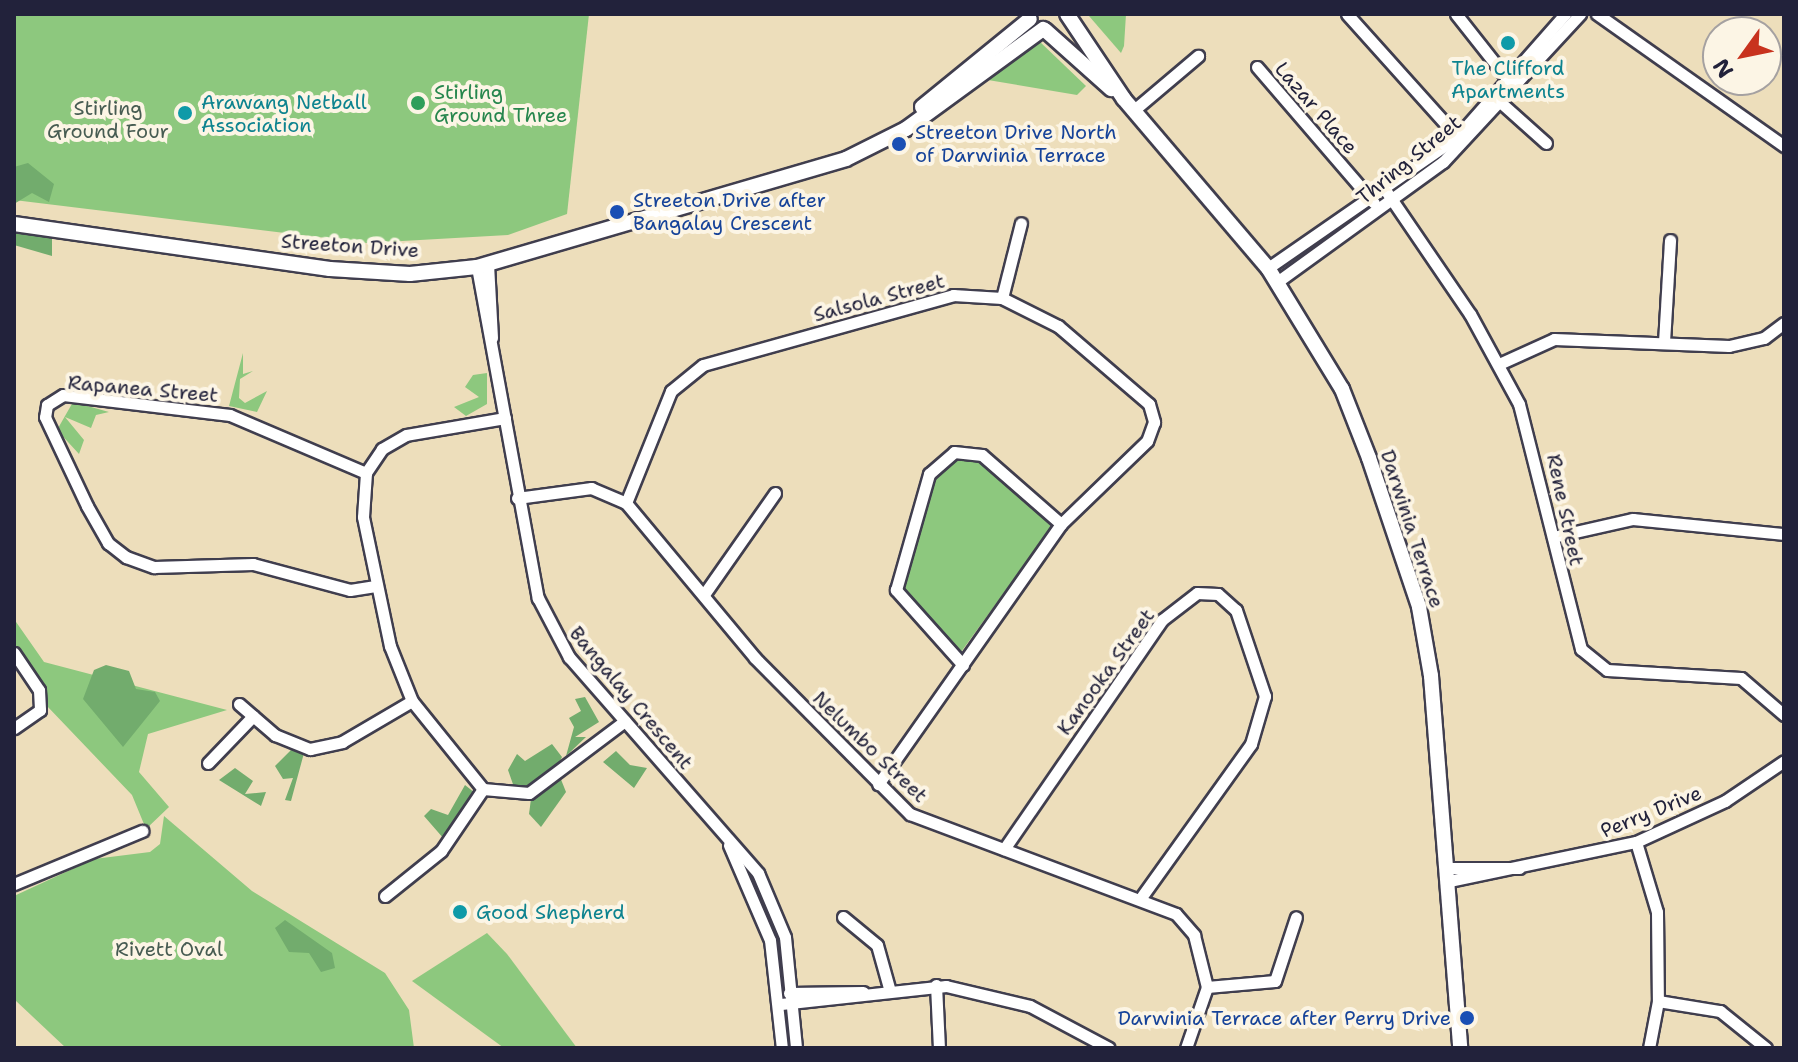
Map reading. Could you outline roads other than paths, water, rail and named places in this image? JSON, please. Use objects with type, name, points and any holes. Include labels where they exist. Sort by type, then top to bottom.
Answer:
[{"type":"main road","name":"Streeton Drive","points":[[14,224],[330,269],[410,274],[482,265],[815,168],[898,134],[1066,14]]},
{"type":"main road","name":"Darwinia Terrace","points":[[1066,14],[1129,104],[1268,268],[1342,389],[1419,607],[1449,874],[1460,1048]]},
{"type":"main road","name":"Streeton Drive","points":[[815,168],[907,117],[1030,17]]},
{"type":"main road","name":"Darwinia Terrace","points":[[1030,17],[1129,104]]},
{"type":"street","points":[[1347,14],[1460,140]]},
{"type":"street","points":[[1456,14],[1512,85]]},
{"type":"street","name":"Thring Street","points":[[1277,282],[1460,140],[1499,101],[1565,14]]},
{"type":"street","name":"Thring Street","points":[[1512,85],[1580,14]]},
{"type":"street","points":[[1597,14],[1608,18],[1784,146]]},
{"type":"street","points":[[1129,104],[1198,56]]},
{"type":"street","name":"Lazar Place","points":[[1257,67],[1376,204]]},
{"type":"street","points":[[1499,101],[1546,143]]},
{"type":"street","name":"Rene Street","points":[[1389,195],[1499,364],[1527,431],[1572,630],[1591,661],[1630,673],[1741,678],[1784,715]]},
{"type":"street","name":"Thring Street","points":[[1268,268],[1376,204]]},
{"type":"street","points":[[1002,298],[1021,223]]},
{"type":"street","points":[[1664,342],[1670,240]]},
{"type":"street","name":"Bangalay Crescent","points":[[482,265],[517,498],[553,635],[758,873],[785,937],[795,998],[796,1048]]},
{"type":"street","name":"Salsola Street","points":[[626,503],[671,391],[703,365],[953,295],[1002,298],[1058,326],[1149,404],[1154,422],[1147,441],[1061,524],[878,784]]},
{"type":"street","points":[[1499,364],[1554,339],[1729,346],[1764,338],[1784,323]]},
{"type":"street","name":"Rapanea Street","points":[[366,473],[230,415],[63,395],[47,405],[45,417],[87,506],[108,543],[126,557],[154,567],[253,564],[350,590],[374,586]]},
{"type":"street","points":[[505,418],[406,435],[382,449],[366,473],[363,517],[374,586],[412,701],[483,789],[529,793],[625,721]]},
{"type":"street","points":[[963,665],[896,590],[929,474],[954,452],[982,455],[1061,524]]},
{"type":"street","name":"Nelumbo Street","points":[[517,498],[591,488],[626,503],[705,593],[755,658],[910,814],[1142,896],[1176,914],[1194,935],[1207,987]]},
{"type":"street","points":[[705,593],[775,493]]},
{"type":"street","points":[[1553,537],[1633,519],[1784,534]]},
{"type":"street","name":"Kanooka Street","points":[[1004,849],[1162,620],[1197,593],[1218,594],[1236,610],[1265,696],[1251,744],[1142,896]]},
{"type":"street","points":[[14,653],[39,690],[40,710],[14,728]]},
{"type":"street","points":[[239,704],[253,716],[310,749],[342,742],[412,701]]},
{"type":"street","points":[[208,763],[253,716]]},
{"type":"street","name":"Perry Drive","points":[[1449,874],[1519,868],[1636,842],[1725,801],[1784,761]]},
{"type":"street","points":[[385,896],[441,851],[483,789]]},
{"type":"street","points":[[14,884],[142,831]]},
{"type":"street","name":"Bangalay Crescent","points":[[724,834],[762,913],[780,999],[782,1048]]},
{"type":"street","points":[[1636,842],[1657,912],[1658,1001],[1649,1048]]},
{"type":"street","points":[[843,917],[877,945],[889,988]]},
{"type":"street","points":[[1186,1048],[1207,987],[1275,981],[1296,917]]},
{"type":"street","points":[[780,999],[936,985],[1030,1006],[1109,1048]]},
{"type":"street","points":[[936,985],[939,1048]]},
{"type":"street","points":[[1658,1001],[1720,1011],[1766,1048]]},
{"type":"place","name":"The Clifford Apartments","points":[[1508,43]]},
{"type":"place","name":"Stirling Ground Three","points":[[418,103]]},
{"type":"place","name":"Arawang Netball Association","points":[[185,113]]},
{"type":"place","name":"Streeton Drive North of Darwinia Terrace","points":[[899,144]]},
{"type":"place","name":"Streeton Drive after Bangalay Crescent","points":[[617,212]]},
{"type":"place","name":"Good Shepherd","points":[[460,912]]},
{"type":"place","name":"Darwinia Terrace after Perry Drive","points":[[1467,1018]]},
{"type":"park label","name":"Stirling Ground Four","points":[[108,120]]},
{"type":"park label","name":"Rivett Oval","points":[[169,949]]}]
